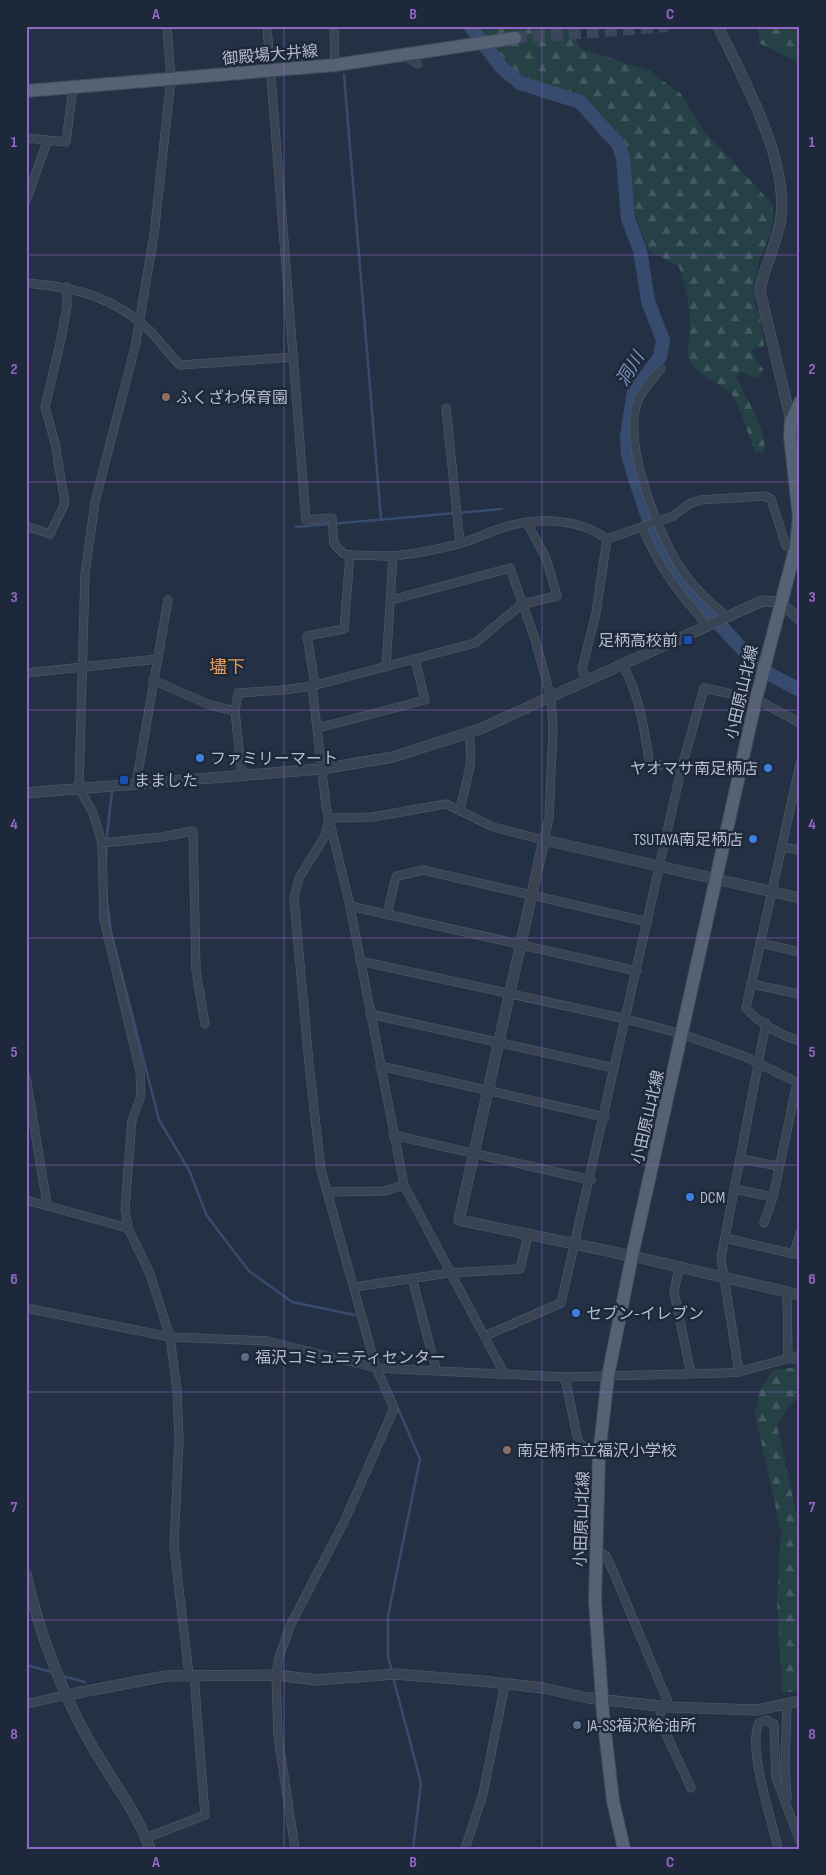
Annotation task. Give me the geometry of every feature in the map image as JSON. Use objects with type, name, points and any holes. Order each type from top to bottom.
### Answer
[{"type":"main road","name":"御殿場大井線","points":[[26,91],[335,65],[515,38]]},
{"type":"main road","name":"小田原山北線","points":[[624,1849],[613,1801],[601,1699],[596,1600],[595,1549],[599,1455],[608,1376],[632,1256],[756,697],[796,546],[799,518],[790,436],[791,421],[800,402]]},
{"type":"street","points":[[146,1838],[205,1815],[191,1675],[174,1546],[179,1438],[178,1390],[170,1338],[150,1274],[128,1228],[125,1209],[132,1120],[141,1096],[140,1071],[104,920],[106,843],[79,788],[85,574],[96,502],[127,383],[140,322],[154,235],[171,79],[167,26]]},
{"type":"street","points":[[267,26],[306,520],[332,518],[334,544],[344,554],[393,556],[460,543],[509,526],[528,523],[573,523],[588,528],[607,539],[673,516],[689,504],[700,500],[719,501],[764,496],[771,499],[786,546],[796,546]]},
{"type":"street","points":[[334,26],[335,65]]},
{"type":"street","points":[[718,26],[762,123],[780,179],[782,196],[779,234],[766,268],[760,291],[791,421]]},
{"type":"street","points":[[403,54],[418,64]]},
{"type":"street","points":[[26,138],[47,142],[66,142],[73,88]]},
{"type":"street","points":[[26,201],[47,142]]},
{"type":"street","points":[[26,283],[67,287],[114,305],[140,322],[180,365],[294,357]]},
{"type":"street","points":[[26,526],[50,534],[65,503],[55,443],[45,407],[61,339],[67,306],[67,287]]},
{"type":"street","points":[[661,369],[642,392],[637,402],[634,440],[640,470],[658,522],[685,575],[701,595],[727,617]]},
{"type":"street","points":[[446,408],[460,543]]},
{"type":"street","points":[[242,776],[235,711],[238,693],[314,685],[476,643],[522,604],[557,596],[546,558],[528,523]]},
{"type":"street","points":[[643,527],[662,570],[708,626]]},
{"type":"street","points":[[586,681],[582,669],[596,612],[607,539]]},
{"type":"street","points":[[350,554],[344,629],[307,636],[314,685],[321,769],[329,818],[350,906],[404,1185],[449,1273],[505,1375]]},
{"type":"street","points":[[386,667],[393,556]]},
{"type":"street","points":[[391,600],[510,568],[535,639],[551,698],[553,728],[549,809],[544,840],[533,895],[508,992],[459,1220],[632,1256],[800,1295]]},
{"type":"street","points":[[136,784],[168,600]]},
{"type":"street","points":[[26,793],[321,769],[393,757],[468,733],[551,698],[762,601],[780,602],[800,620]]},
{"type":"street","points":[[26,673],[81,669],[149,658],[158,659]]},
{"type":"street","points":[[318,728],[425,700],[415,659]]},
{"type":"street","points":[[623,665],[636,689],[649,759],[652,763],[681,770]]},
{"type":"street","points":[[153,680],[210,705],[235,711]]},
{"type":"street","points":[[485,1336],[562,1303],[591,1180],[614,1068],[681,770],[704,688],[756,697],[800,723]]},
{"type":"street","points":[[460,811],[472,762],[473,750],[468,733]]},
{"type":"street","points":[[800,764],[746,1008],[751,1014],[791,1038],[800,1040]]},
{"type":"street","points":[[329,818],[372,817],[446,804],[493,828],[800,898]]},
{"type":"street","points":[[295,1849],[278,1736],[276,1676],[283,1641],[344,1522],[393,1411],[393,1406],[376,1368],[328,1192],[317,1143],[294,898],[299,878],[325,836],[329,818]]},
{"type":"street","points":[[106,843],[162,837],[193,830],[196,971],[205,1024]]},
{"type":"street","points":[[782,846],[800,850]]},
{"type":"street","points":[[388,915],[397,876],[424,870],[648,922]]},
{"type":"street","points":[[350,906],[637,971]]},
{"type":"street","points":[[760,943],[800,952]]},
{"type":"street","points":[[360,961],[508,992],[682,1034],[746,1057],[798,1084],[773,1197],[764,1223]]},
{"type":"street","points":[[751,984],[800,994]]},
{"type":"street","points":[[370,1014],[499,1041],[614,1068]]},
{"type":"street","points":[[740,1372],[721,1258],[766,1023]]},
{"type":"street","points":[[380,1066],[605,1117]]},
{"type":"street","points":[[26,1077],[47,1204]]},
{"type":"street","points":[[393,1135],[475,1152],[591,1180]]},
{"type":"street","points":[[740,1159],[779,1166]]},
{"type":"street","points":[[328,1192],[385,1191],[404,1185]]},
{"type":"street","points":[[734,1190],[773,1197]]},
{"type":"street","points":[[26,1200],[47,1204],[128,1228]]},
{"type":"street","points":[[725,1238],[794,1254],[800,1232]]},
{"type":"street","points":[[354,1287],[449,1273],[520,1269],[528,1235]]},
{"type":"street","points":[[679,1268],[674,1292],[691,1374]]},
{"type":"street","points":[[412,1278],[436,1369]]},
{"type":"street","points":[[787,1292],[788,1358]]},
{"type":"street","points":[[26,1308],[170,1338],[267,1341],[376,1368],[436,1369],[505,1375],[565,1377],[691,1374],[740,1372],[800,1355]]},
{"type":"street","points":[[788,1358],[800,1361]]},
{"type":"street","points":[[565,1377],[578,1441],[589,1452],[599,1455]]},
{"type":"street","points":[[595,1549],[606,1556],[613,1571],[665,1707],[662,1725],[691,1788]]},
{"type":"street","points":[[26,1574],[29,1600],[66,1695],[88,1739],[136,1817],[150,1849]]},
{"type":"street","points":[[26,1704],[120,1683],[191,1675],[276,1676],[317,1680],[391,1674],[456,1678],[665,1707],[756,1710],[800,1701]]},
{"type":"street","points":[[465,1849],[483,1794],[505,1684]]},
{"type":"street","points":[[782,1705],[787,1808]]},
{"type":"street","points":[[778,1849],[759,1771],[756,1730],[759,1723],[766,1720],[774,1724],[776,1778],[800,1841]]},
{"type":"green space","points":[[477,26],[577,26],[576,40],[581,49],[648,70],[681,94],[703,130],[773,205],[773,223],[769,238],[758,263],[754,303],[760,316],[764,346],[751,350],[763,369],[758,379],[741,372],[736,376],[760,426],[764,446],[763,454],[755,452],[741,415],[729,391],[705,377],[690,361],[688,350],[690,315],[682,274],[679,267],[649,250],[635,215],[630,167],[625,148],[618,135],[579,95],[531,82],[508,67]]},
{"type":"green space","points":[[758,26],[800,26],[800,63],[759,43]]},
{"type":"green space","points":[[800,1367],[800,1396],[788,1407],[777,1426],[800,1529],[797,1624],[799,1692],[782,1692],[777,1603],[781,1531],[755,1414],[760,1390],[773,1370]]},
{"type":"waterway","name":"洞川","points":[[470,26],[501,67],[520,83],[580,102],[618,144],[623,158],[628,219],[640,250],[648,301],[663,340],[660,357],[634,392],[627,435],[628,455],[654,536],[681,582],[753,661],[771,675],[800,690]]},
{"type":"waterway","points":[[344,75],[381,519]]},
{"type":"waterway","points":[[296,527],[502,509]]},
{"type":"waterway","points":[[106,863],[112,792]]},
{"type":"waterway","points":[[107,901],[111,932],[159,1120],[189,1170],[207,1216],[249,1271],[292,1302],[355,1315]]},
{"type":"waterway","points":[[382,1372],[420,1459],[388,1616],[388,1656],[392,1672]]},
{"type":"waterway","points":[[26,1665],[52,1672]]},
{"type":"waterway","points":[[62,1676],[85,1682]]},
{"type":"waterway","points":[[393,1677],[421,1783],[413,1849]]},
{"type":"tunnel","points":[[515,38],[668,26]]},
{"type":"place","name":"ふくざわ保育園","points":[[166,397]]},
{"type":"place","name":"足柄高校前","points":[[688,640]]},
{"type":"place","name":"ファミリーマート","points":[[200,758]]},
{"type":"place","name":"ヤオマサ南足柄店","points":[[768,768]]},
{"type":"place","name":"まました","points":[[124,780]]},
{"type":"place","name":"TSUTAYA南足柄店","points":[[753,839]]},
{"type":"place","name":"DCM","points":[[690,1197]]},
{"type":"place","name":"セブン-イレブン","points":[[576,1313]]},
{"type":"place","name":"福沢コミュニティセンター","points":[[245,1357]]},
{"type":"place","name":"南足柄市立福沢小学校","points":[[507,1450]]},
{"type":"place","name":"JA-SS福沢給油所","points":[[577,1725]]},
{"type":"district","name":"壗下","points":[[227,667]]}]
